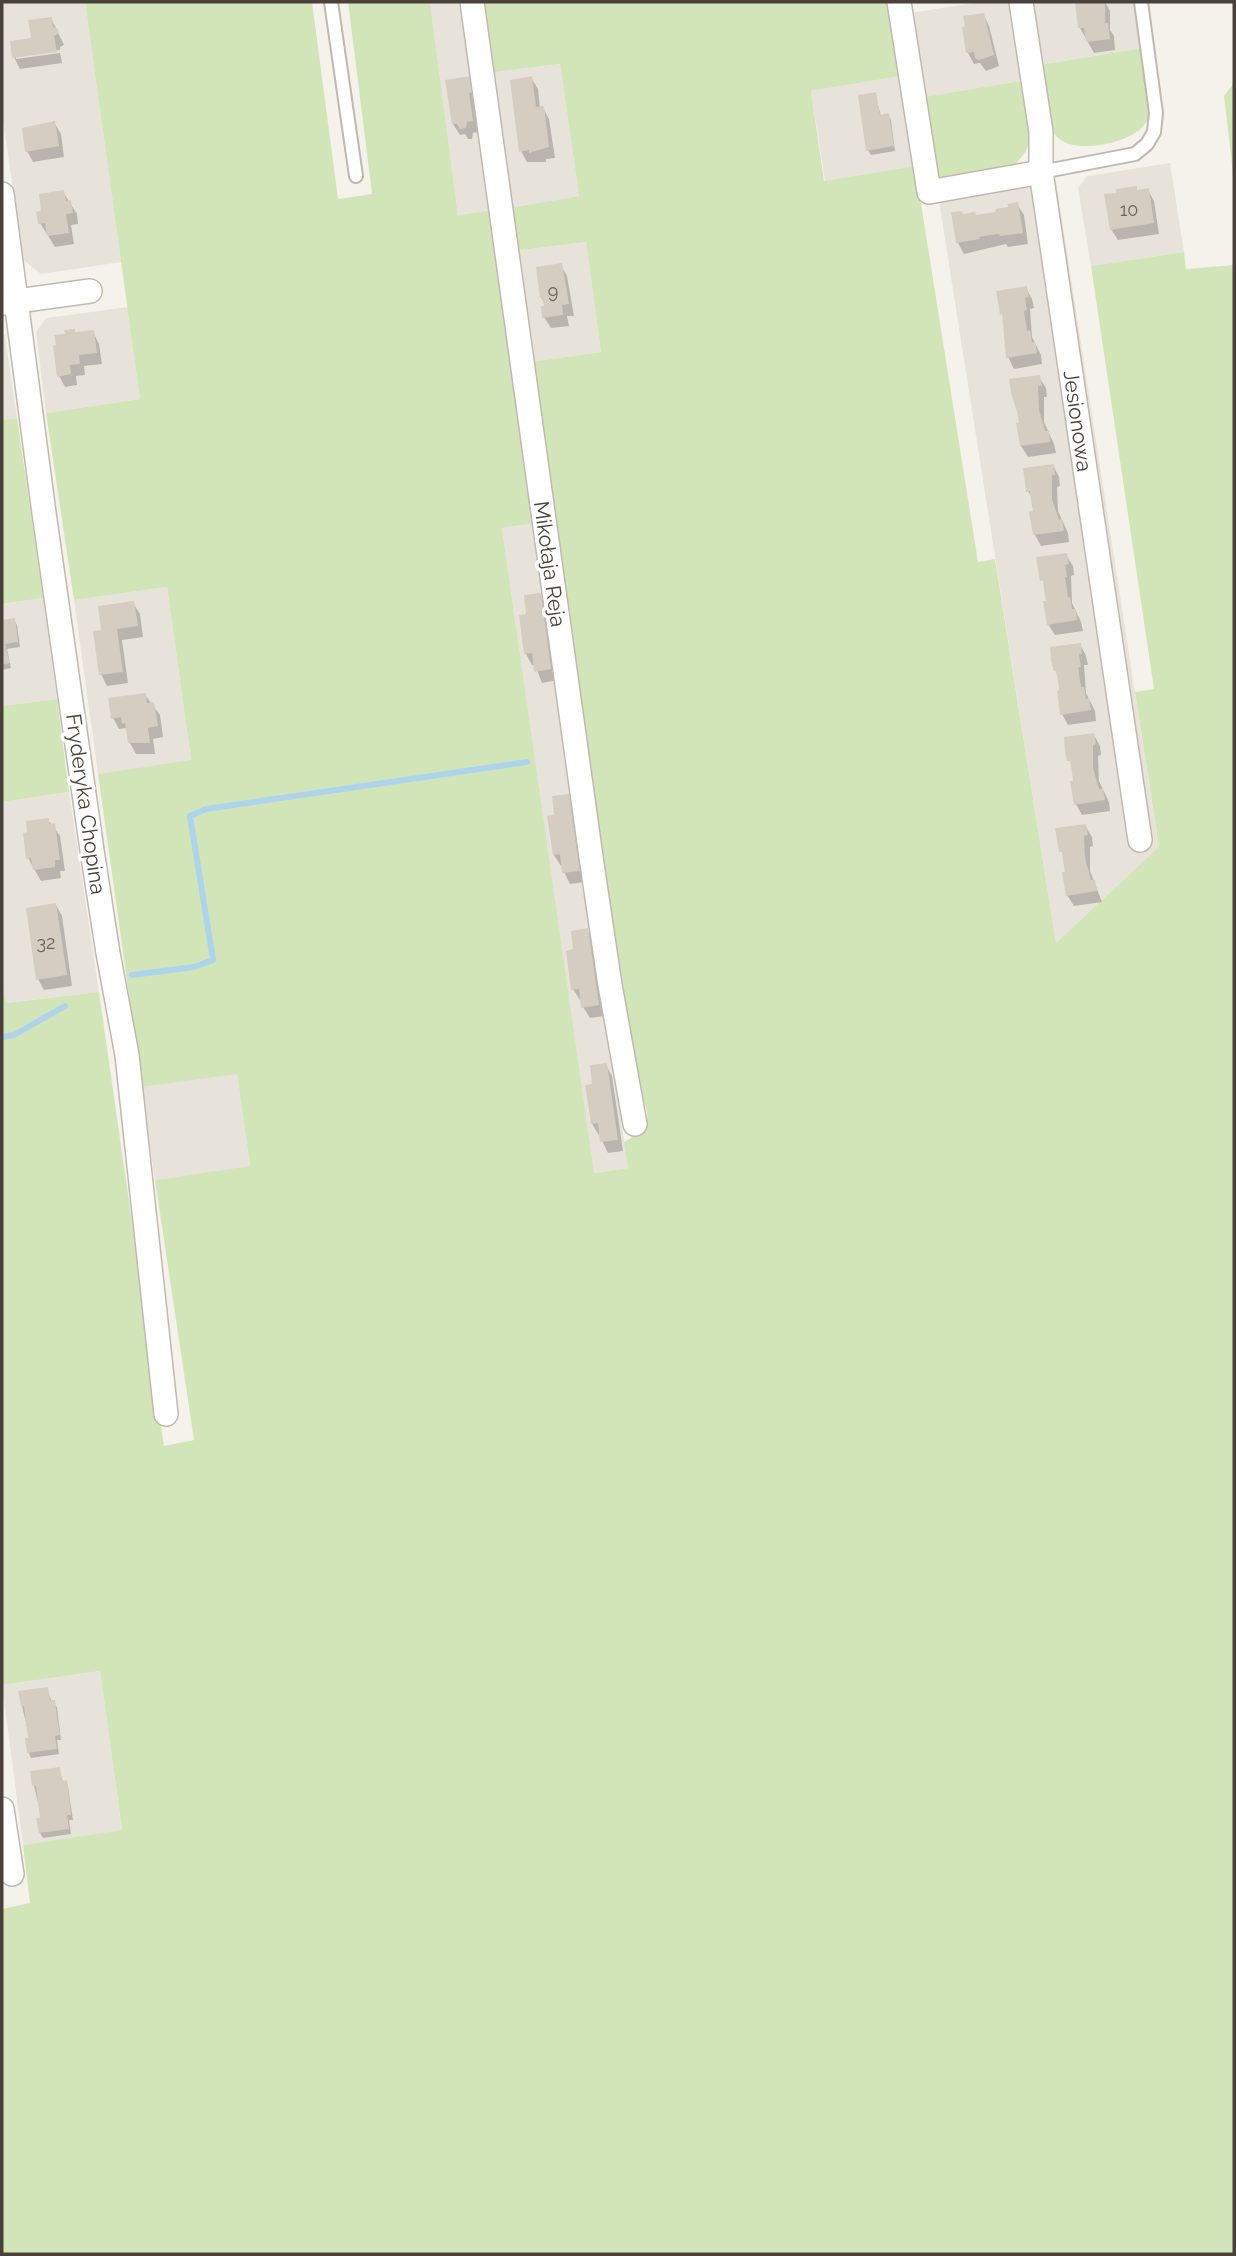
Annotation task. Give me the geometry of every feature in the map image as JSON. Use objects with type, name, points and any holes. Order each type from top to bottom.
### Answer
[{"type":"street","name":"Mikołaja Reja","points":[[472,2],[591,857],[635,1124]]},
{"type":"street","points":[[899,2],[929,191],[1041,172]]},
{"type":"street","name":"Jesionowa","points":[[1021,2],[1041,132],[1041,172],[1140,840]]},
{"type":"street","name":"Fryderyka Chopina","points":[[2,194],[9,302],[44,513],[93,857],[127,1055],[166,1414]]},
{"type":"street","points":[[9,302],[90,291]]},
{"type":"street","points":[[2,1809],[12,1874]]},
{"type":"lane","points":[[331,2],[356,176]]},
{"type":"lane","points":[[1041,172],[1135,154],[1147,144],[1154,132],[1156,113],[1141,2]]},
{"type":"shaded area","points":[[2,2],[85,2],[121,262],[41,274],[23,260],[2,112]]},
{"type":"shaded area","points":[[430,2],[464,2],[493,210],[458,215]]},
{"type":"shaded area","points":[[980,2],[1013,2],[1026,80],[923,97],[910,13]]},
{"type":"shaded area","points":[[1029,2],[1136,2],[1143,48],[1039,65]]},
{"type":"shaded area","points":[[560,64],[579,196],[508,208],[489,73]]},
{"type":"shaded area","points":[[901,76],[915,166],[825,181],[811,91]]},
{"type":"shaded area","points":[[1170,163],[1184,252],[1091,266],[1078,188],[1087,176]]},
{"type":"shaded area","points":[[1056,181],[1159,848],[1056,943],[939,201]]},
{"type":"shaded area","points":[[586,242],[601,352],[530,362],[515,251]]},
{"type":"shaded area","points":[[128,307],[140,399],[46,413],[36,332],[46,318]]},
{"type":"shaded area","points":[[2,333],[5,336],[17,418],[2,420]]},
{"type":"shaded area","points":[[535,523],[628,1168],[593,1173],[502,528]]},
{"type":"shaded area","points":[[167,587],[191,761],[98,774],[74,600]]},
{"type":"shaded area","points":[[43,598],[57,699],[2,706],[2,604]]},
{"type":"shaded area","points":[[69,792],[99,992],[5,1003],[2,982],[2,802]]},
{"type":"shaded area","points":[[237,1073],[250,1167],[155,1180],[142,1087]]},
{"type":"shaded area","points":[[100,1671],[122,1831],[23,1845],[2,1685]]},
{"type":"green space","points":[[85,2],[312,2],[338,199],[372,194],[348,2],[430,2],[458,215],[493,210],[535,523],[502,528],[594,1173],[628,1168],[624,1142],[642,1130],[647,1116],[644,1100],[634,1081],[530,362],[601,352],[586,242],[515,251],[508,208],[579,196],[560,64],[489,73],[479,2],[889,2],[901,76],[811,91],[824,181],[915,166],[978,562],[995,559],[1056,943],[1159,847],[1135,692],[1154,689],[1091,266],[1184,252],[1186,269],[1234,265],[1234,2254],[2,2254],[2,1909],[30,1903],[23,1845],[122,1830],[100,1671],[2,1685],[2,982],[6,1003],[99,992],[164,1446],[194,1440],[155,1180],[250,1166],[237,1074],[142,1087],[98,774],[191,760],[167,587],[74,600],[46,413],[140,399]]},
{"type":"green space","points":[[1143,48],[1149,112],[1143,127],[1121,140],[1091,146],[1077,146],[1057,137],[1045,112],[1039,65]]},
{"type":"green space","points":[[1026,80],[1030,140],[1026,151],[1013,168],[936,181],[923,97]]},
{"type":"green space","points":[[1234,83],[1234,181],[1224,96]]},
{"type":"green space","points":[[17,418],[43,598],[2,604],[2,420]]},
{"type":"green space","points":[[57,699],[69,792],[2,802],[2,706]]},
{"type":"building","points":[[1075,2],[1105,2],[1105,23],[1108,23],[1110,39],[1086,42],[1084,28],[1078,28]]},
{"type":"building","points":[[984,13],[994,55],[979,60],[975,58],[974,52],[966,53],[963,16]]},
{"type":"building","points":[[52,17],[53,27],[58,29],[59,33],[54,36],[57,52],[12,58],[10,41],[31,38],[28,20]]},
{"type":"building","points":[[471,76],[473,92],[469,93],[473,121],[467,122],[466,128],[460,129],[457,124],[452,124],[445,80]]},
{"type":"building","points":[[532,76],[536,107],[544,106],[549,147],[529,153],[529,150],[519,152],[510,80]]},
{"type":"building","points":[[876,92],[880,115],[889,113],[894,146],[866,151],[858,95]]},
{"type":"building","points":[[55,121],[59,146],[25,152],[22,128]]},
{"type":"building","points":[[1137,186],[1137,190],[1149,188],[1154,223],[1110,230],[1104,194]]},
{"type":"building","points":[[64,190],[66,201],[71,200],[73,213],[66,214],[69,233],[47,236],[45,223],[38,224],[36,212],[41,211],[39,194]]},
{"type":"building","points":[[1018,202],[1023,233],[990,235],[956,243],[951,212],[975,212],[976,215],[996,212],[995,209]]},
{"type":"building","points":[[562,263],[569,304],[562,305],[563,315],[542,318],[541,306],[544,306],[542,297],[540,298],[536,267]]},
{"type":"building","points":[[1027,286],[1029,297],[1025,298],[1027,310],[1024,311],[1027,331],[1030,330],[1037,353],[1006,358],[1002,314],[1000,315],[996,291]]},
{"type":"building","points":[[75,329],[75,332],[94,330],[97,353],[79,355],[80,364],[70,365],[71,374],[57,377],[54,335]]},
{"type":"building","points":[[1040,375],[1042,386],[1038,386],[1039,410],[1045,431],[1049,431],[1050,442],[1020,446],[1016,423],[1019,422],[1009,379]]},
{"type":"building","points":[[1054,464],[1052,499],[1059,520],[1062,519],[1064,531],[1033,535],[1029,512],[1033,511],[1030,491],[1026,492],[1023,468]]},
{"type":"building","points":[[1067,553],[1069,564],[1065,565],[1065,577],[1068,597],[1072,609],[1076,609],[1077,620],[1047,625],[1043,581],[1040,581],[1036,557]]},
{"type":"building","points":[[541,593],[551,669],[534,672],[532,653],[524,654],[519,615],[526,614],[524,595]]},
{"type":"building","points":[[134,601],[138,626],[117,629],[123,672],[99,675],[93,631],[101,630],[98,606]]},
{"type":"building","points":[[15,618],[18,642],[5,644],[10,663],[2,665],[2,620]]},
{"type":"building","points":[[1081,643],[1081,667],[1078,667],[1081,687],[1084,687],[1086,699],[1089,698],[1091,710],[1060,715],[1058,681],[1051,661],[1050,647]]},
{"type":"building","points":[[146,693],[147,703],[154,702],[158,726],[148,728],[150,743],[128,743],[125,723],[122,724],[121,717],[111,719],[108,698]]},
{"type":"building","points":[[1094,733],[1096,744],[1093,745],[1093,768],[1105,800],[1074,805],[1070,781],[1073,781],[1072,772],[1070,761],[1067,761],[1064,737]]},
{"type":"building","points":[[569,794],[580,871],[562,873],[560,854],[553,855],[547,816],[554,815],[552,796]]},
{"type":"building","points":[[49,818],[49,824],[55,823],[60,860],[55,860],[55,867],[33,870],[31,858],[26,859],[23,833],[27,832],[26,821]]},
{"type":"building","points":[[1086,824],[1088,835],[1084,836],[1085,858],[1097,891],[1066,896],[1062,852],[1059,852],[1055,828]]},
{"type":"building","points":[[56,903],[67,975],[36,980],[26,908]]},
{"type":"building","points":[[588,928],[599,1005],[581,1008],[579,989],[571,990],[566,951],[573,949],[571,931]]},
{"type":"building","points":[[607,1063],[618,1140],[600,1142],[598,1123],[591,1124],[585,1085],[592,1084],[590,1065]]},
{"type":"building","points":[[48,1687],[50,1700],[55,1700],[60,1735],[55,1736],[57,1749],[27,1753],[24,1706],[21,1706],[18,1691]]},
{"type":"building","points":[[60,1767],[62,1781],[67,1780],[71,1815],[67,1815],[69,1829],[39,1833],[36,1786],[32,1786],[30,1771]]},
{"type":"waterway","points":[[132,975],[194,967],[213,960],[190,816],[206,809],[527,762]]},
{"type":"waterway","points":[[2,1037],[14,1035],[65,1006]]}]
